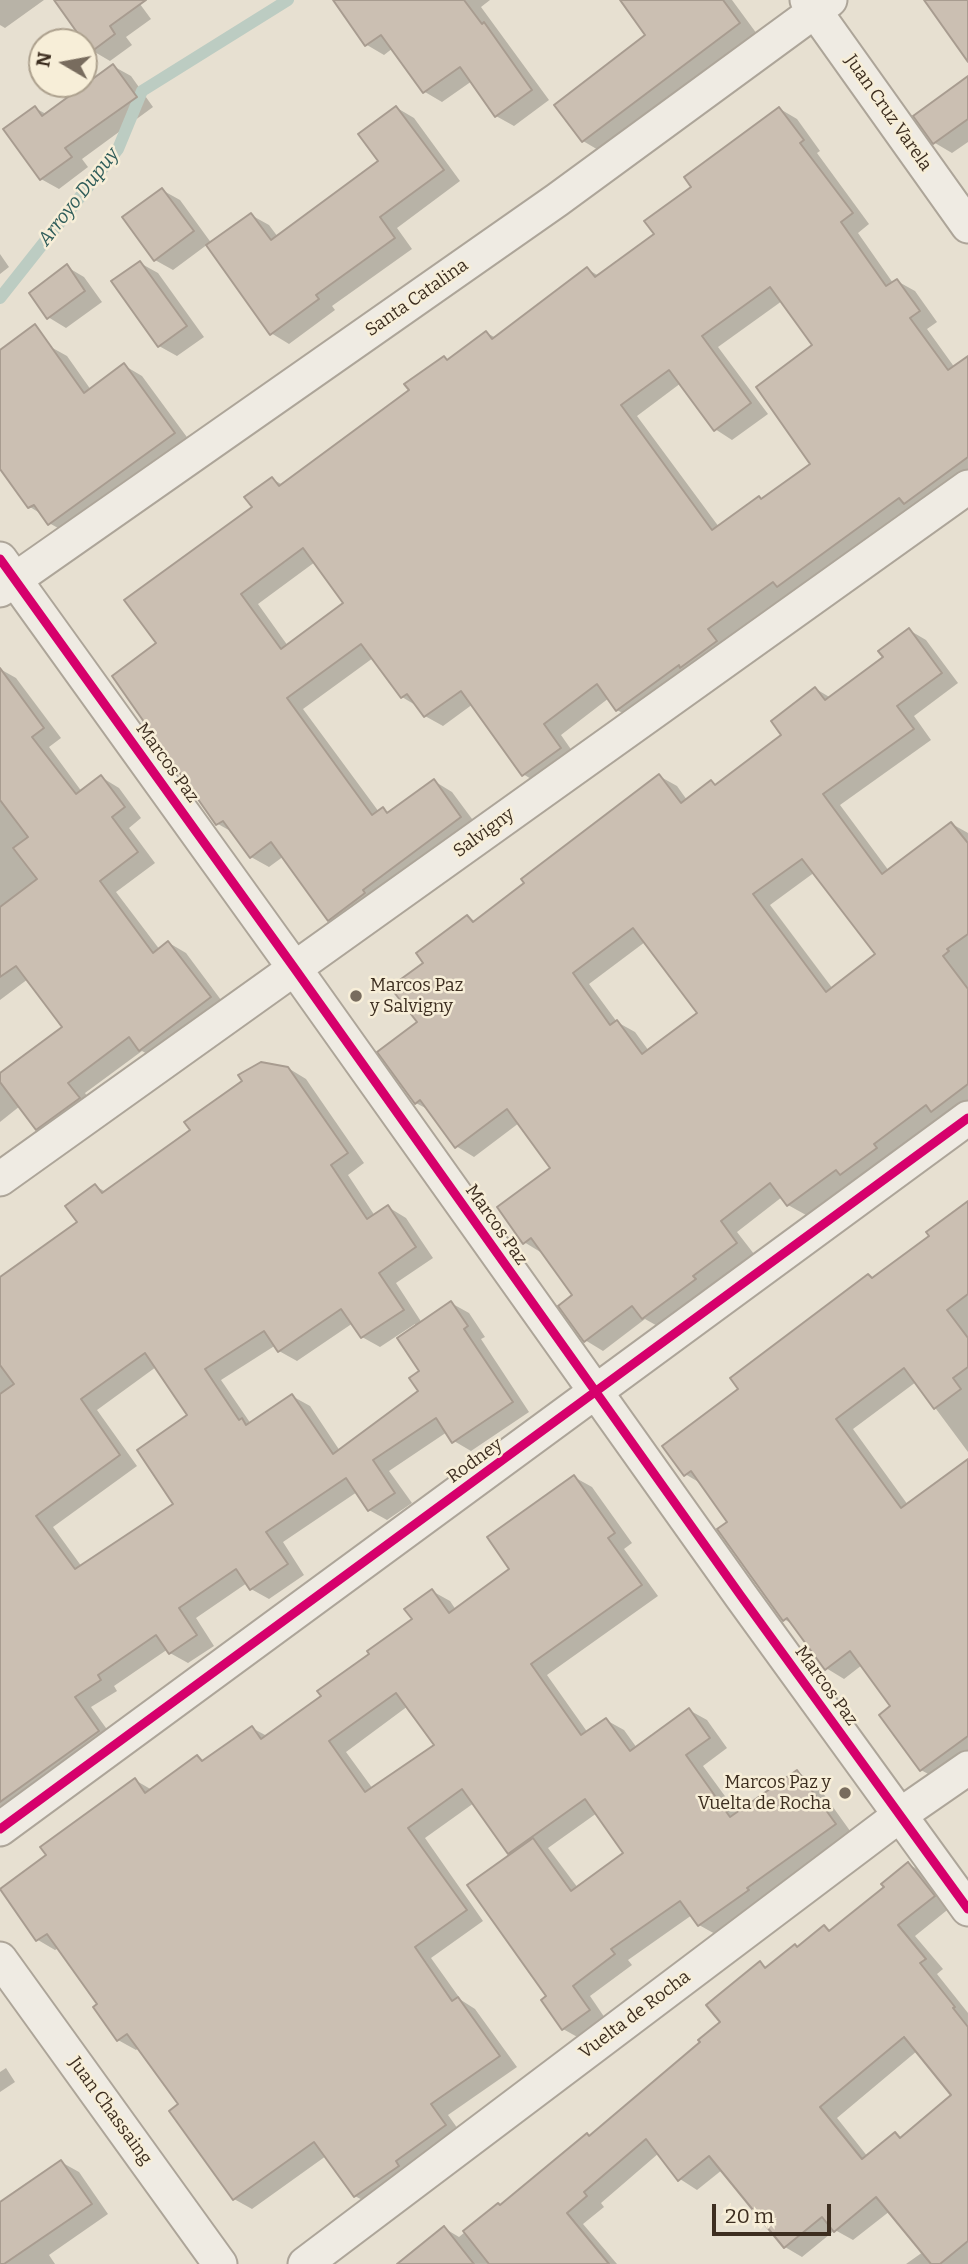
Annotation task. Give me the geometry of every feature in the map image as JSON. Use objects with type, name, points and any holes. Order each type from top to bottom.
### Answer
[{"type":"street","name":"Juan Cruz Varela","points":[[817,4],[968,226]]},
{"type":"street","name":"Santa Catalina","points":[[5,576],[556,200],[817,4]]},
{"type":"street","name":"Salvigny","points":[[0,1179],[968,486]]},
{"type":"street","name":"Marcos Paz","points":[[5,576],[295,969],[595,1393],[968,1909]]},
{"type":"street","name":"Rodney","points":[[0,1829],[968,1118]]},
{"type":"street","name":"Vuelta de Rocha","points":[[305,2264],[900,1815],[968,1768]]},
{"type":"street","name":"Juan Chassaing","points":[[0,1959],[220,2264]]},
{"type":"building","points":[[54,0],[146,0],[110,26],[115,34],[98,47],[98,28],[74,28]]},
{"type":"building","points":[[333,0],[464,0],[482,24],[484,22],[532,90],[495,117],[460,67],[423,93],[381,35],[365,46]]},
{"type":"building","points":[[620,0],[723,0],[740,23],[582,142],[554,105],[645,35]]},
{"type":"building","points":[[924,0],[968,0],[968,62]]},
{"type":"building","points":[[113,64],[137,97],[65,148],[72,157],[40,180],[3,129],[35,106],[42,116],[67,98],[98,98],[98,75]]},
{"type":"building","points":[[968,76],[968,119],[933,144],[913,116]]},
{"type":"building","points":[[396,106],[444,170],[380,217],[395,238],[316,295],[319,299],[270,335],[206,245],[251,213],[271,240],[378,161],[358,134]]},
{"type":"building","points":[[779,107],[804,140],[800,143],[853,213],[841,222],[886,286],[897,279],[920,311],[910,318],[948,370],[968,356],[968,457],[904,504],[899,498],[777,587],[773,582],[708,629],[717,641],[616,711],[597,684],[544,724],[561,748],[522,776],[461,691],[424,717],[407,694],[401,698],[361,644],[287,698],[372,815],[383,807],[387,813],[434,779],[461,817],[363,890],[365,893],[328,921],[271,842],[250,858],[223,821],[216,825],[112,676],[156,643],[124,600],[252,507],[244,497],[272,477],[279,486],[409,390],[404,384],[444,356],[447,360],[486,331],[492,339],[587,267],[595,277],[654,234],[644,221],[691,187],[684,177]],"holes":[[[770,287],[812,345],[756,387],[810,464],[712,530],[621,405],[669,370],[714,431],[751,403],[702,336]],[[303,548],[343,603],[281,649],[241,594]]]},
{"type":"building","points":[[162,188],[194,231],[154,261],[122,217]]},
{"type":"building","points":[[140,261],[187,326],[158,347],[111,281]]},
{"type":"building","points":[[67,264],[85,291],[47,319],[29,293]]},
{"type":"building","points":[[35,324],[84,393],[124,363],[175,433],[48,525],[34,505],[28,508],[0,469],[0,350]]},
{"type":"building","points":[[909,628],[942,673],[897,706],[914,729],[823,794],[882,874],[951,822],[968,843],[968,934],[947,949],[949,951],[943,956],[968,989],[968,1084],[931,1112],[926,1105],[874,1144],[877,1148],[840,1175],[836,1170],[787,1206],[770,1183],[721,1221],[737,1243],[693,1276],[696,1279],[642,1319],[632,1306],[584,1342],[558,1306],[572,1295],[531,1238],[523,1244],[497,1207],[550,1168],[507,1109],[455,1148],[420,1100],[415,1104],[377,1052],[417,1022],[390,987],[423,963],[416,953],[467,915],[473,922],[524,883],[521,879],[659,774],[681,803],[711,780],[715,785],[781,735],[771,721],[815,687],[825,700],[883,657],[878,651]],"holes":[[[802,859],[875,954],[826,992],[753,894]],[[633,928],[697,1013],[642,1054],[617,1020],[610,1025],[573,973]]]},
{"type":"building","points":[[0,668],[44,728],[32,737],[76,794],[101,775],[125,807],[112,817],[138,852],[100,881],[153,953],[168,941],[211,997],[139,1051],[129,1037],[68,1083],[80,1098],[36,1130],[0,1082],[0,1073],[62,1027],[16,966],[0,977],[0,907],[37,879],[13,848],[28,837],[0,800]]},
{"type":"building","points":[[261,1062],[288,1067],[348,1153],[331,1165],[367,1219],[388,1205],[416,1247],[379,1273],[404,1310],[361,1338],[341,1309],[278,1352],[264,1331],[205,1369],[239,1420],[242,1418],[246,1425],[292,1394],[333,1454],[418,1391],[409,1378],[419,1371],[397,1338],[451,1301],[468,1326],[464,1329],[513,1402],[452,1443],[436,1418],[373,1460],[395,1493],[368,1511],[346,1478],[266,1532],[288,1564],[250,1590],[236,1569],[179,1608],[197,1635],[169,1654],[156,1635],[98,1675],[101,1680],[75,1697],[99,1731],[0,1802],[0,1394],[14,1384],[0,1365],[0,1277],[77,1222],[65,1206],[95,1184],[102,1193],[190,1130],[184,1122],[242,1081],[238,1075]],"holes":[[[145,1353],[187,1415],[137,1450],[173,1504],[75,1569],[36,1516],[120,1455],[81,1399]]]},
{"type":"building","points":[[968,1201],[968,1294],[947,1310],[968,1338],[968,1367],[953,1378],[961,1389],[934,1409],[904,1368],[836,1419],[901,1508],[968,1459],[968,1736],[920,1771],[879,1715],[890,1706],[850,1651],[825,1670],[787,1618],[783,1621],[717,1529],[727,1522],[691,1471],[684,1476],[662,1446],[738,1389],[730,1378],[868,1274],[872,1278],[929,1236],[926,1232]]},
{"type":"building","points":[[574,1475],[615,1533],[608,1538],[642,1585],[531,1664],[581,1735],[606,1718],[630,1751],[689,1708],[710,1738],[686,1755],[730,1817],[797,1770],[836,1824],[698,1926],[680,1901],[611,1949],[615,1954],[573,1986],[590,2010],[562,2030],[541,2000],[546,1996],[467,1885],[533,1838],[571,1891],[623,1853],[585,1799],[508,1854],[462,1789],[408,1828],[467,1910],[415,1947],[452,2001],[458,1997],[500,2056],[431,2104],[446,2125],[396,2161],[399,2166],[354,2197],[314,2142],[233,2200],[169,2111],[178,2104],[127,2034],[117,2041],[93,2007],[97,2004],[47,1934],[36,1941],[0,1889],[46,1855],[40,1847],[135,1778],[145,1793],[197,1755],[202,1761],[252,1726],[261,1739],[321,1696],[317,1691],[412,1619],[404,1609],[432,1589],[449,1613],[509,1569],[487,1537]],"holes":[[[396,1693],[434,1745],[365,1792],[329,1741]]]},
{"type":"building","points":[[908,1862],[935,1896],[898,1925],[926,1959],[920,1963],[968,2027],[968,2241],[940,2264],[931,2264],[876,2197],[834,2232],[822,2217],[784,2248],[709,2156],[678,2181],[646,2139],[584,2192],[587,2196],[567,2213],[609,2264],[489,2264],[463,2231],[498,2203],[500,2205],[587,2133],[589,2136],[700,2042],[698,2040],[720,2022],[706,2005],[760,1961],[765,1968],[824,1925],[829,1931],[884,1887],[881,1884]],"holes":[[[904,2037],[951,2095],[900,2138],[895,2132],[862,2159],[820,2107]]]},
{"type":"building","points":[[61,2160],[92,2204],[4,2264],[0,2264],[0,2202]]},
{"type":"building","points":[[444,2226],[474,2264],[397,2264]]},
{"type":"waterway","name":"Arroyo Dupuy","points":[[0,298],[118,149],[142,91],[288,0]]},
{"type":"cycle path","points":[[0,559],[968,1909]]},
{"type":"cycle path","points":[[0,1829],[968,1118]]},
{"type":"place","name":"Marcos Paz y Salvigny","points":[[356,996]]},
{"type":"place","name":"Marcos Paz y Vuelta de Rocha","points":[[845,1793]]}]
